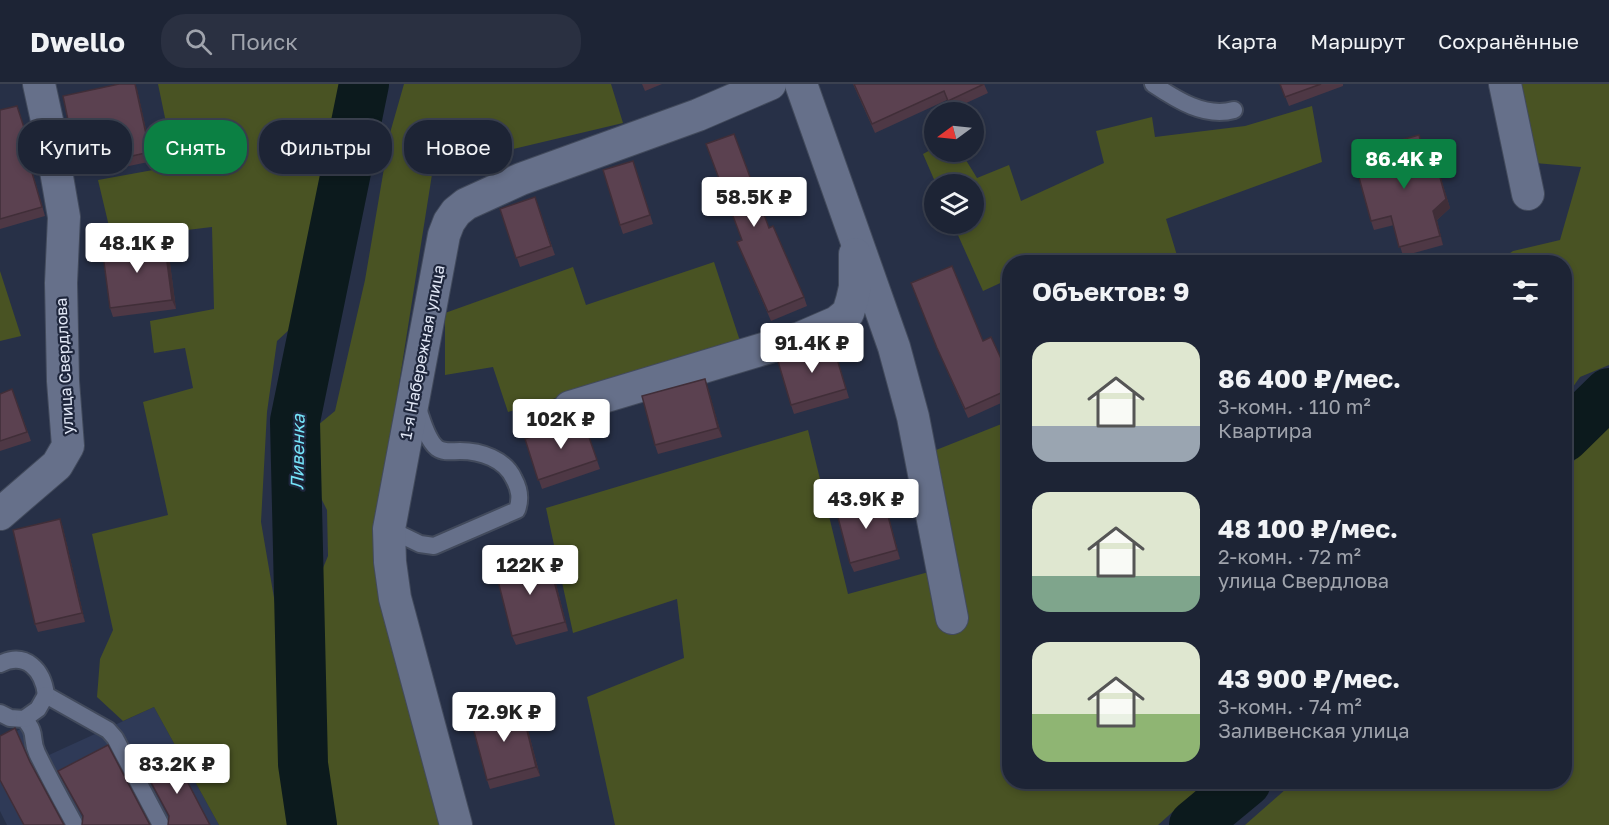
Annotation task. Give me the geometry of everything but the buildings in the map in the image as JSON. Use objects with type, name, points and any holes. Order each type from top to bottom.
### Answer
[{"type":"street","name":"улица Свердлова","points":[[0,514],[57,465],[68,446],[63,381],[61,283],[64,217],[39,84]]},
{"type":"street","name":"1-я Набережная улица","points":[[456,825],[395,598],[390,562],[389,529],[444,235],[449,222],[466,204],[522,179],[698,115],[770,84]]},
{"type":"street","points":[[801,84],[894,347],[913,417],[952,618]]},
{"type":"street","points":[[1505,84],[1528,194]]},
{"type":"street","points":[[570,407],[800,338],[837,322],[848,313],[855,287],[854,232]]},
{"type":"lane","points":[[1153,84],[1183,102],[1202,110],[1222,113],[1234,110]]},
{"type":"lane","points":[[389,529],[420,544],[434,546],[517,510],[520,501],[516,481],[510,470],[493,457],[480,453],[443,451],[437,447],[431,440],[414,397]]},
{"type":"lane","points":[[0,664],[13,660],[30,664],[41,675],[45,695],[38,710],[24,719],[10,718],[0,712]]},
{"type":"lane","points":[[45,695],[108,730],[115,738],[161,825]]},
{"type":"lane","points":[[24,719],[34,733],[36,750],[75,825]]},
{"type":"shaded area","points":[[154,707],[219,825],[7,825],[0,811],[0,741],[32,722],[49,755]]},
{"type":"green space","points":[[158,84],[354,84],[346,120],[259,120],[259,174],[335,174],[304,316],[277,341],[267,412],[261,522],[279,627],[290,802],[295,825],[219,825],[154,707],[123,721],[97,697],[100,659],[113,630],[92,534],[168,515],[143,402],[193,388],[185,348],[154,353],[150,321],[214,309],[212,227],[112,239],[98,180],[144,172],[144,174],[247,174],[247,120],[165,120]]},
{"type":"green space","points":[[404,84],[611,84],[623,123],[512,149],[512,120],[404,120],[404,174],[432,174],[387,460],[389,529],[456,825],[330,825],[333,799],[326,775],[310,599],[328,556],[327,510],[311,478],[306,459],[312,430],[335,411],[365,280],[383,174],[392,174],[392,126]]},
{"type":"green space","points":[[1520,84],[1609,84],[1609,365],[1580,377],[1572,388],[1572,255],[1507,255],[1513,251],[1560,240],[1581,167],[1535,163]]},
{"type":"green space","points":[[1312,106],[1322,162],[1166,219],[1177,255],[1002,255],[1002,282],[983,291],[957,234],[984,234],[984,175],[1009,165],[1021,201],[1104,163],[1096,131],[1152,117],[1155,137],[1245,126]]},
{"type":"green space","points":[[926,162],[967,162],[975,174],[932,174]]},
{"type":"green space","points":[[714,262],[741,344],[508,412],[493,367],[445,375],[445,313],[573,267],[586,305]]},
{"type":"green space","points":[[0,271],[21,336],[0,341]]},
{"type":"green space","points":[[1002,424],[1002,789],[1198,789],[1158,825],[615,825],[587,697],[684,658],[677,599],[573,633],[546,508],[808,430],[848,594],[958,562],[931,452]]},
{"type":"green space","points":[[1609,425],[1609,825],[1245,825],[1286,789],[1572,789],[1572,463]]},
{"type":"waterway","name":"Ливенка","points":[[312,825],[303,764],[295,421],[364,84]]},
{"type":"waterway","name":"Ливенка","points":[[1572,429],[1609,393]]},
{"type":"waterway","name":"Ливенка","points":[[1194,825],[1238,789]]}]
